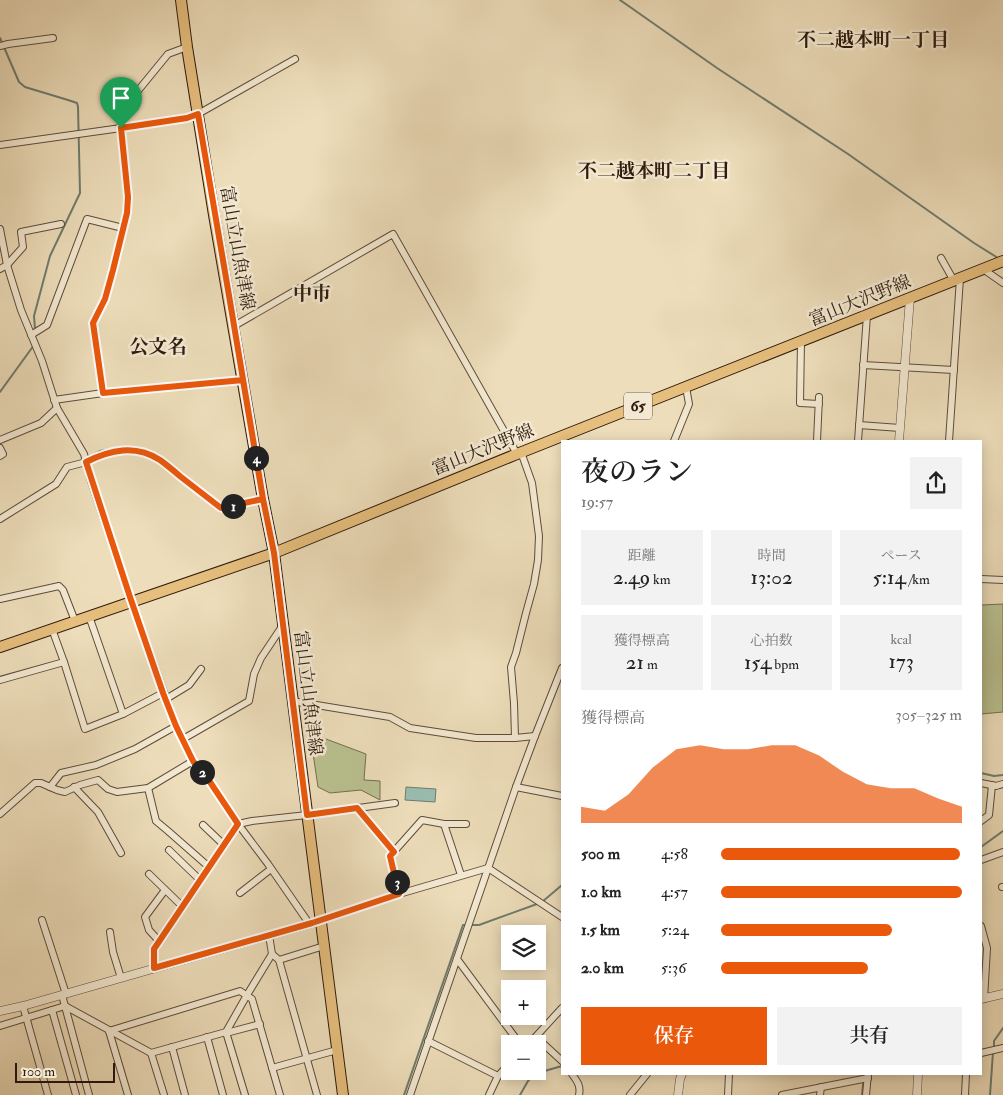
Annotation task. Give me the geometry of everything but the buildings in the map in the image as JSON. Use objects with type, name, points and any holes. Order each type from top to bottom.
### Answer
[{"type":"main road","name":"富山立山魚津線","points":[[181,0],[214,215],[274,553],[343,1095]]},
{"type":"main road","name":"富山大沢野線","points":[[0,647],[274,553],[519,453],[1003,261]]},
{"type":"street","points":[[0,46],[53,38]]},
{"type":"street","points":[[103,393],[93,323],[105,299],[127,213],[128,197],[121,128],[123,109],[168,54],[187,47]]},
{"type":"street","points":[[0,144],[187,118],[198,114],[295,59]]},
{"type":"street","points":[[31,335],[47,325],[87,219],[123,228]]},
{"type":"street","points":[[0,268],[7,265],[23,247],[21,232],[61,224]]},
{"type":"street","points":[[0,229],[7,265],[21,310],[42,361],[57,408],[84,454],[132,602],[176,726],[193,761],[210,782],[308,924]]},
{"type":"street","points":[[234,326],[392,234],[519,453],[532,483],[539,536],[538,560],[534,584],[511,667],[515,738]]},
{"type":"street","points":[[941,258],[957,280],[949,440]]},
{"type":"street","points":[[983,269],[1003,284]]},
{"type":"street","points":[[900,440],[910,298]]},
{"type":"street","points":[[858,440],[867,315]]},
{"type":"street","points":[[801,341],[800,403],[819,404]]},
{"type":"street","points":[[863,365],[954,370]]},
{"type":"street","points":[[54,400],[103,393],[243,380]]},
{"type":"street","points":[[674,440],[689,404],[686,387]]},
{"type":"street","points":[[817,440],[819,396]]},
{"type":"street","points":[[0,440],[42,422],[57,408]]},
{"type":"street","points":[[859,425],[900,428]]},
{"type":"street","points":[[0,448],[3,454],[0,456]]},
{"type":"street","points":[[0,519],[56,484],[67,467],[118,450],[134,450],[146,453],[160,460],[221,508],[263,499]]},
{"type":"street","points":[[982,579],[1003,580]]},
{"type":"street","points":[[0,599],[59,586],[63,590],[74,622]]},
{"type":"street","points":[[89,616],[123,714]]},
{"type":"street","points":[[183,739],[249,701],[254,674],[261,658],[283,625]]},
{"type":"street","points":[[52,629],[85,729],[190,685],[201,669]]},
{"type":"street","points":[[0,680],[64,662]]},
{"type":"street","points":[[410,1095],[516,787],[561,671]]},
{"type":"street","points":[[292,700],[390,717],[410,728],[476,738],[535,736]]},
{"type":"street","points":[[50,787],[61,773],[96,765],[135,749],[176,726]]},
{"type":"street","points":[[0,814],[35,783],[41,783],[65,792],[80,784],[98,780],[108,790],[117,792],[148,788],[193,761]]},
{"type":"street","points":[[982,783],[1003,784]]},
{"type":"street","points":[[982,820],[989,815],[992,785]]},
{"type":"street","points":[[74,787],[98,812],[121,854]]},
{"type":"street","points":[[516,787],[561,796]]},
{"type":"street","points":[[148,788],[156,821],[208,867]]},
{"type":"street","points":[[154,968],[154,949],[159,940],[238,824],[396,803]]},
{"type":"street","points":[[357,808],[394,852]]},
{"type":"street","points":[[399,894],[390,856],[422,820],[444,824],[466,824]]},
{"type":"street","points":[[444,824],[461,875]]},
{"type":"street","points":[[202,825],[224,845]]},
{"type":"street","points":[[169,850],[200,880]]},
{"type":"street","points":[[982,860],[1003,852]]},
{"type":"street","points":[[0,1011],[320,921],[399,894],[488,868],[561,916]]},
{"type":"street","points":[[240,892],[271,869]]},
{"type":"street","points":[[149,874],[182,906]]},
{"type":"street","points":[[159,940],[149,930],[145,917],[165,890]]},
{"type":"street","points":[[42,920],[64,994],[65,1006],[89,1095]]},
{"type":"street","points":[[982,930],[987,948],[983,999],[1003,994]]},
{"type":"street","points":[[110,932],[113,952],[121,978]]},
{"type":"street","points":[[245,1095],[226,1032],[272,954],[269,935]]},
{"type":"street","points":[[279,960],[324,946]]},
{"type":"street","points":[[272,954],[279,960],[317,1095]]},
{"type":"street","points":[[457,959],[513,1035]]},
{"type":"street","points":[[109,1031],[240,991],[252,999],[280,1095]]},
{"type":"street","points":[[23,1006],[48,1095]]},
{"type":"street","points":[[0,1026],[65,1006],[151,1053],[260,1024]]},
{"type":"street","points":[[538,1035],[561,1009]]},
{"type":"street","points":[[52,1010],[76,1095]]},
{"type":"street","points":[[109,1031],[128,1095]]},
{"type":"street","points":[[207,1037],[223,1095]]},
{"type":"street","points":[[428,1041],[498,1076]]},
{"type":"street","points":[[546,1046],[561,1060]]},
{"type":"street","points":[[172,1047],[186,1095]]},
{"type":"street","points":[[982,1053],[1000,1048]]},
{"type":"street","points":[[272,1068],[337,1050]]},
{"type":"street","points":[[151,1053],[164,1095]]},
{"type":"street","points":[[488,1095],[501,1073]]},
{"type":"street","points":[[573,1075],[579,1083],[579,1095]]},
{"type":"street","points":[[630,1095],[646,1075]]},
{"type":"street","points":[[678,1095],[682,1075]]},
{"type":"street","points":[[728,1095],[729,1075]]},
{"type":"street","points":[[917,1095],[918,1075]]},
{"type":"street","points":[[965,1095],[966,1075]]},
{"type":"street","points":[[782,1095],[868,1076],[866,1095]]},
{"type":"street","points":[[820,1095],[821,1087]]},
{"type":"green space","points":[[1003,604],[1003,712],[982,714],[982,605]]},
{"type":"green space","points":[[310,733],[366,754],[364,780],[380,781],[380,800],[361,790],[330,793],[318,787]]},
{"type":"shaded area","points":[[406,787],[436,789],[435,802],[405,800]]},
{"type":"waterway","points":[[620,0],[998,258]]},
{"type":"waterway","points":[[0,38],[19,82],[25,87],[77,103],[78,107],[80,193],[50,256],[34,316],[35,329]]},
{"type":"waterway","points":[[0,392],[34,345]]},
{"type":"waterway","points":[[982,773],[994,776],[1003,775]]},
{"type":"waterway","points":[[982,846],[1003,831]]},
{"type":"waterway","points":[[542,902],[561,886]]},
{"type":"waterway","points":[[471,925],[479,925],[537,904]]},
{"type":"waterway","points":[[404,1095],[463,925],[466,925]]},
{"type":"waterway","points":[[994,1047],[994,1041],[1003,1028]]},
{"type":"waterway","points":[[990,1095],[993,1052]]},
{"type":"waterway","points":[[520,1095],[534,1074],[561,1066]]},
{"type":"waterway","points":[[862,1095],[864,1075]]},
{"type":"district","name":"不二越本町一丁目","points":[[873,40]]},
{"type":"district","name":"不二越本町二丁目","points":[[654,171]]},
{"type":"district","name":"中市","points":[[312,294]]},
{"type":"district","name":"公文名","points":[[158,347]]},
{"type":"route","points":[[121,128],[128,197],[127,213],[105,299],[93,323],[103,393],[243,380],[274,553],[307,815],[357,808],[394,852],[390,856],[399,894],[312,923],[154,968],[154,949],[238,824],[210,782],[193,761],[176,726],[130,597],[86,462],[102,454],[118,450],[134,450],[146,453],[160,460],[221,508],[263,499],[243,380],[234,326],[214,215],[198,114],[187,118],[121,128]]}]
